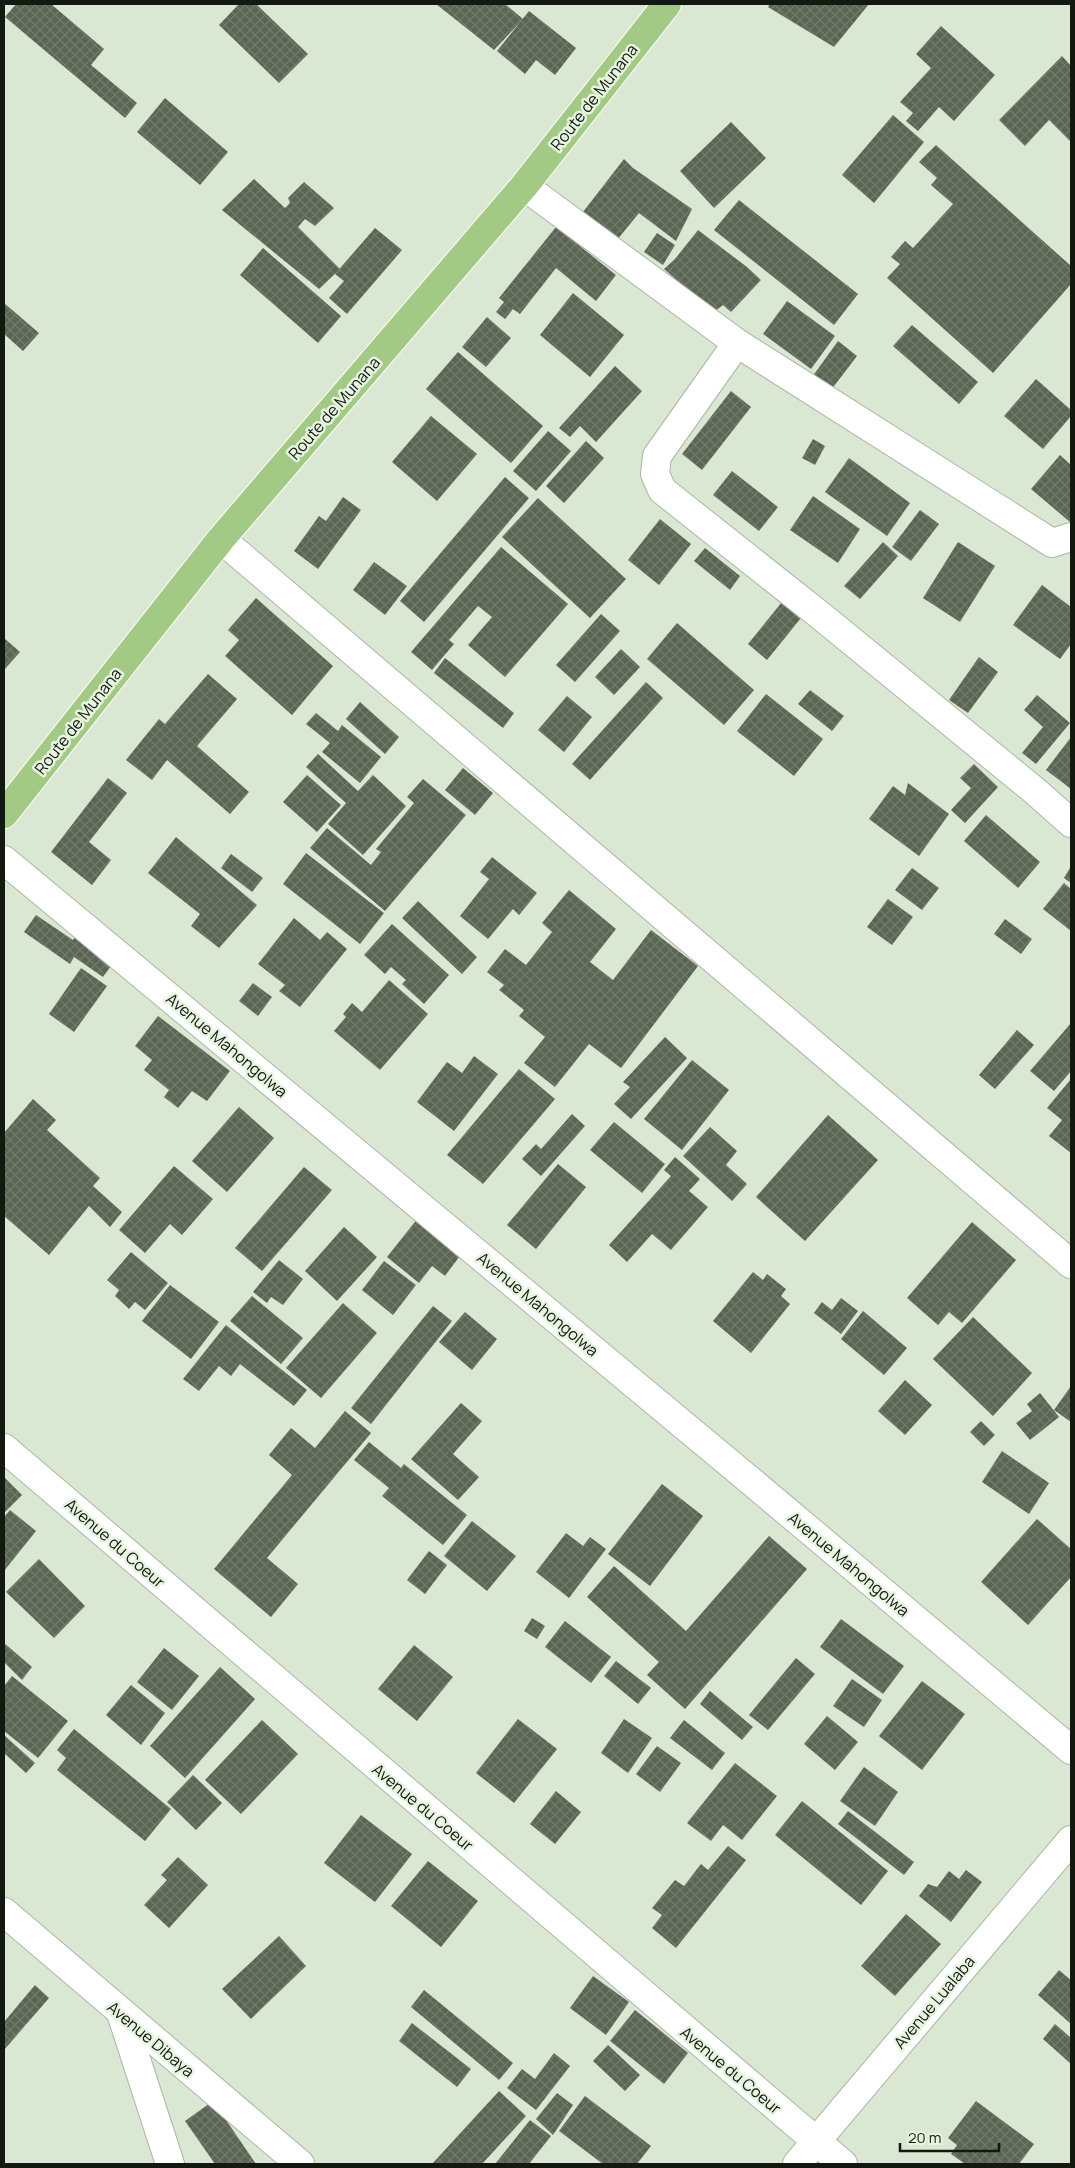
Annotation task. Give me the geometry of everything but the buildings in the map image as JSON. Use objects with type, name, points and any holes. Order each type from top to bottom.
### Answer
[{"type":"main road","name":"Route de Munana","points":[[4,814],[221,539],[524,186],[667,4]]},
{"type":"street","points":[[524,186],[737,344],[1052,543],[1071,537]]},
{"type":"street","points":[[737,344],[657,456],[655,474],[662,490],[829,622],[1035,791],[1071,823]]},
{"type":"street","points":[[221,539],[1071,1264]]},
{"type":"street","name":"Avenue Mahongolwa","points":[[4,860],[739,1471],[1071,1750]]},
{"type":"street","name":"Avenue du Coeur","points":[[4,1448],[843,2164]]},
{"type":"street","name":"Avenue Lualaba","points":[[797,2164],[1071,1840]]},
{"type":"street","name":"Avenue Dibaya","points":[[4,1912],[300,2164]]},
{"type":"street","points":[[121,2013],[170,2164]]}]
